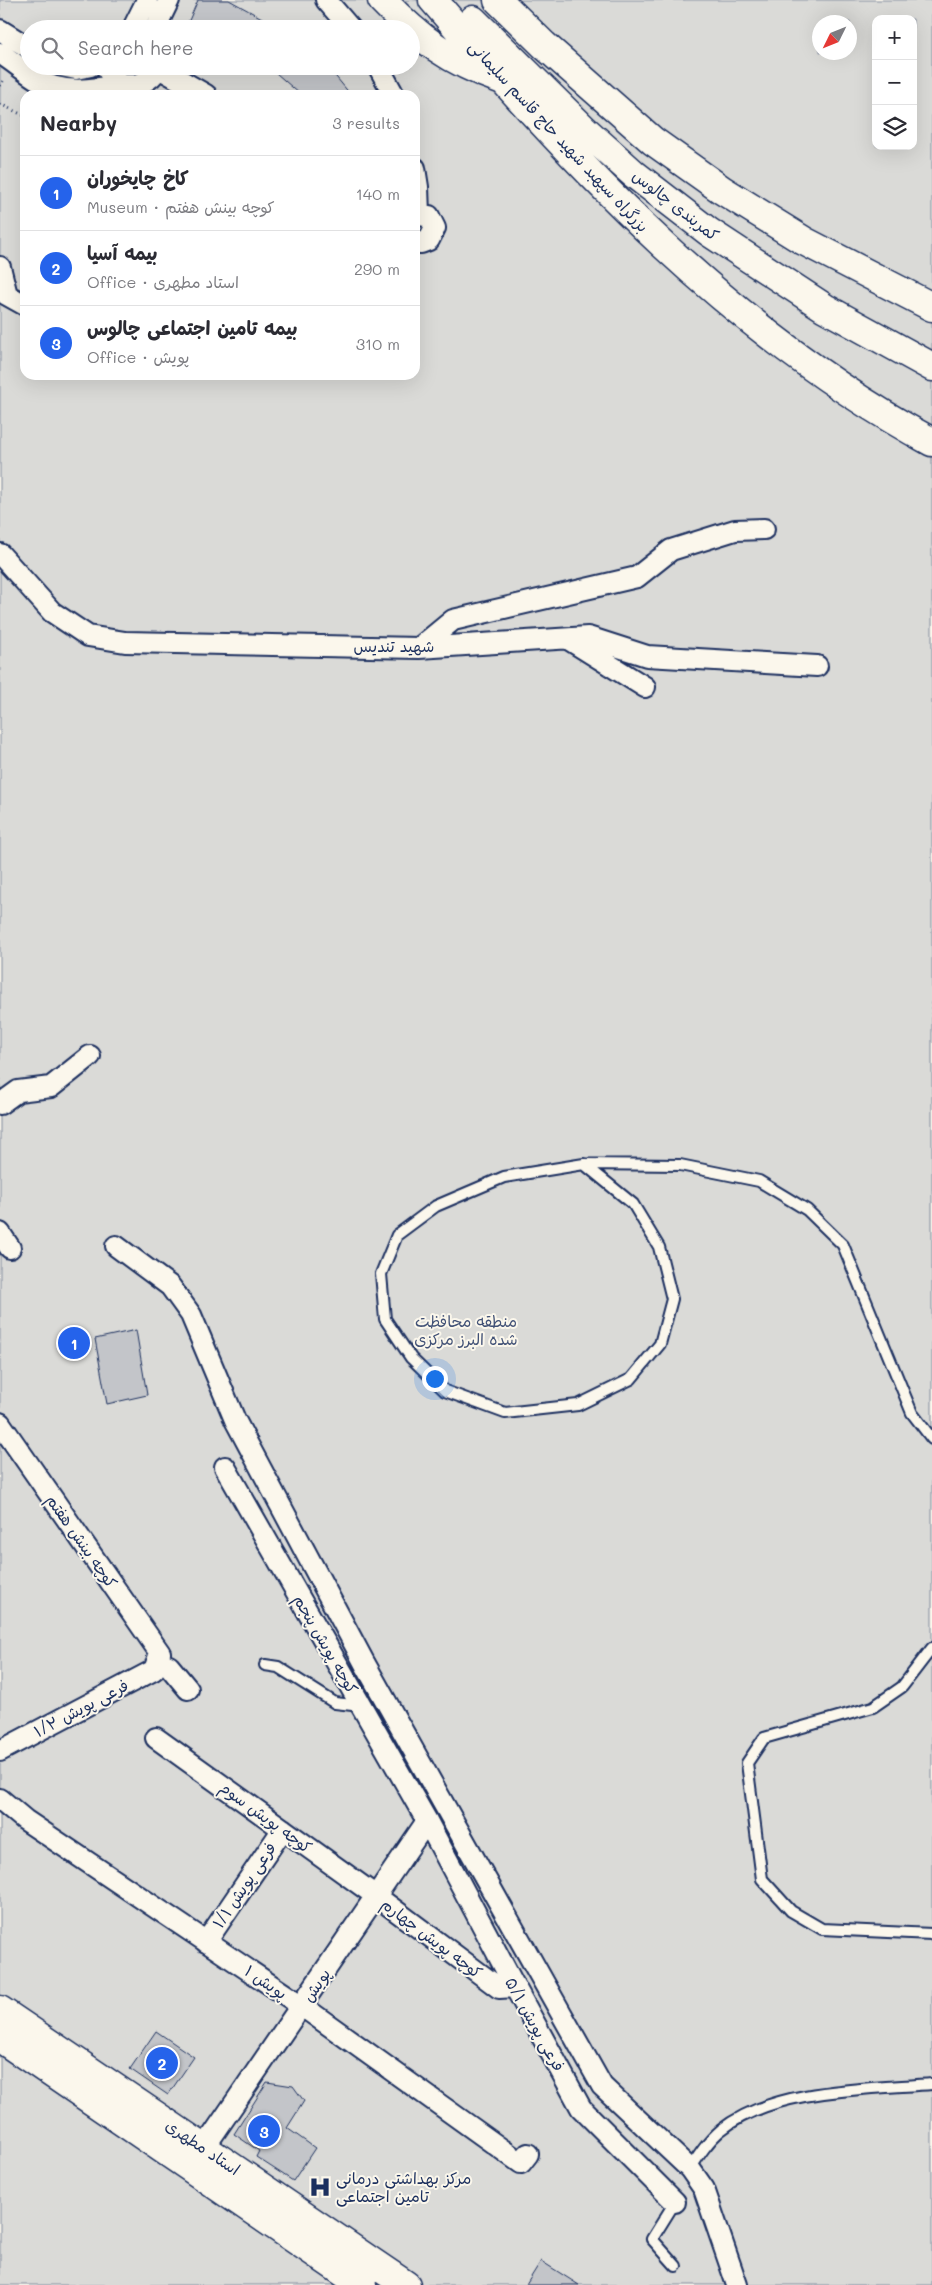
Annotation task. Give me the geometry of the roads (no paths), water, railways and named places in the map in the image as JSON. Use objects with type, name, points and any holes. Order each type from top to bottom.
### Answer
[{"type":"main road","points":[[382,0],[403,20]]},
{"type":"main road","name":"بزرگراه سپهبد شهید حاج قاسم سلیمانی","points":[[433,0],[502,79],[613,197],[655,238],[760,329],[824,377],[892,420],[932,442]]},
{"type":"main road","name":"کمربندی چالوس","points":[[453,0],[547,93],[634,174],[716,237],[825,308],[932,367]]},
{"type":"main road","points":[[498,0],[544,46],[653,141],[714,184],[804,241],[932,307]]},
{"type":"main road","points":[[420,36],[444,54],[471,69],[547,93]]},
{"type":"main road","name":"استاد مطهری","points":[[0,2010],[406,2285]]},
{"type":"main road","name":"استاد مطهری","points":[[0,2038],[362,2285]]},
{"type":"street","points":[[137,20],[147,0]]},
{"type":"street","points":[[159,20],[169,0]]},
{"type":"street","points":[[326,0],[344,20]]},
{"type":"street","points":[[0,30],[20,42]]},
{"type":"street","points":[[0,53],[20,67]]},
{"type":"street","points":[[31,75],[50,85],[82,90],[122,84],[139,85],[155,75]]},
{"type":"street","points":[[112,75],[122,84]]},
{"type":"street","points":[[172,75],[198,90]]},
{"type":"street","points":[[383,75],[391,90]]},
{"type":"street","points":[[420,214],[429,216],[436,228],[433,237],[420,243]]},
{"type":"street","points":[[0,267],[7,295],[20,302]]},
{"type":"street","points":[[419,648],[453,620],[636,577],[670,550],[735,530],[764,530]]},
{"type":"street","name":"شهید تندیس","points":[[0,554],[52,612],[88,636],[125,642],[419,648],[588,637],[647,656],[817,666]]},
{"type":"street","points":[[568,639],[645,687]]},
{"type":"street","points":[[0,1104],[18,1091],[51,1087],[90,1056]]},
{"type":"street","points":[[116,1246],[170,1286],[192,1315],[240,1429],[370,1672],[602,2086],[690,2169],[704,2189],[737,2285]]},
{"type":"street","name":"کوچه بینش هفتم","points":[[0,1423],[160,1653],[157,1661]]},
{"type":"street","name":"کوچه پویش پنجم","points":[[225,1468],[427,1821]]},
{"type":"street","points":[[157,1661],[169,1666],[188,1689]]},
{"type":"street","name":"فرعی پویش ۱/۲","points":[[0,1751],[154,1670],[157,1661]]},
{"type":"street","name":"کوچه پویش سوم","points":[[156,1738],[376,1896]]},
{"type":"street","name":"پویش ۱","points":[[0,1799],[25,1820],[302,2006],[521,2163],[528,2154]]},
{"type":"street","name":"پویش","points":[[204,2148],[427,1821]]},
{"type":"street","name":"فرعی پویش ۵/۱","points":[[427,1821],[514,1987],[581,2108],[675,2202]]},
{"type":"street","name":"فرعی پویش ۱/۱","points":[[206,1942],[283,1829]]},
{"type":"street","name":"کوچه پویش چهارم","points":[[376,1896],[499,1988],[514,1987]]},
{"type":"lane","points":[[584,1164],[632,1204],[659,1247],[672,1299],[660,1344],[631,1379],[578,1405],[505,1413],[446,1391],[411,1358],[385,1319],[381,1274],[397,1235],[436,1206],[504,1177],[584,1164],[680,1164],[759,1181],[807,1210],[843,1245],[912,1413],[932,1440]]},
{"type":"lane","points":[[932,1648],[902,1687],[873,1707],[764,1738],[747,1763],[762,1879],[791,1911],[822,1929],[932,1934]]},
{"type":"lane","points":[[265,1665],[278,1666],[336,1703],[362,1707]]},
{"type":"lane","points":[[690,2169],[705,2145],[721,2130],[738,2119],[764,2107],[817,2094],[932,2084]]},
{"type":"lane","points":[[675,2202],[652,2239],[676,2266]]},
{"type":"place","name":"کاخ چایخوران","points":[[74,1343]]},
{"type":"place","name":"بیمه آسیا","points":[[162,2063]]},
{"type":"place","name":"بیمه تامین اجتماعی چالوس","points":[[264,2131]]},
{"type":"place","name":"مرکز بهداشتی درمانی تامین اجتماعی","points":[[320,2187]]},
{"type":"park label","name":"منطقه محافظت شده البرز مرکزی","points":[[466,1330]]}]
